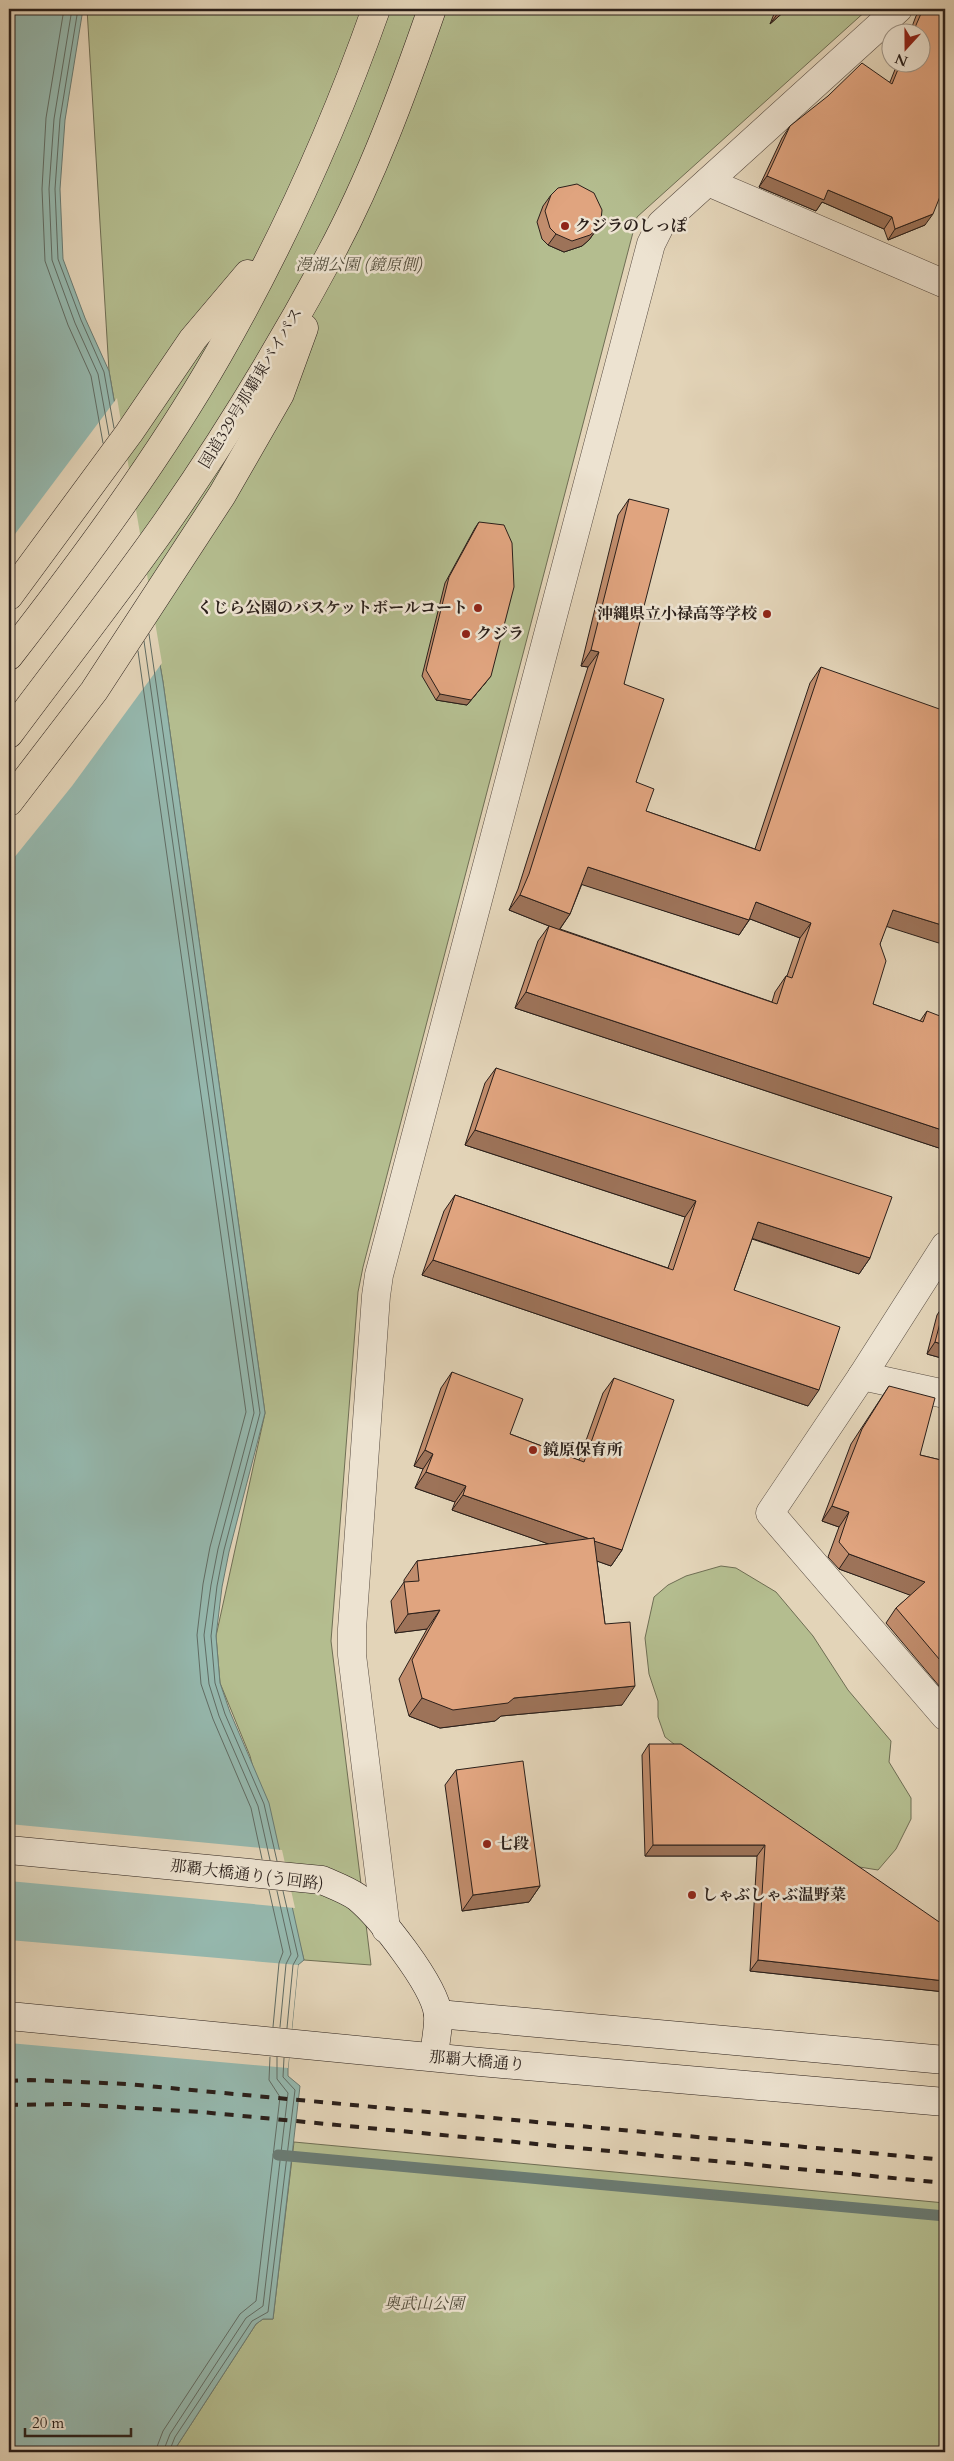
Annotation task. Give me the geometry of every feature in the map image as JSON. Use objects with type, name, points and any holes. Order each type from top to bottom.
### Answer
[{"type":"highway","points":[[9,656],[95,540],[173,426],[218,355],[284,230],[324,141],[376,9]]},
{"type":"highway","name":"国道329号那覇東バイパス","points":[[9,734],[150,545],[260,379],[331,253],[372,166],[410,72],[432,9]]},
{"type":"highway","points":[[9,596],[129,433],[193,339],[284,230]]},
{"type":"highway","points":[[9,802],[94,691],[222,495],[280,394],[331,253]]},
{"type":"street","points":[[386,1929],[352,1655],[352,1629],[376,1296],[650,244],[661,224],[898,9]]},
{"type":"street","points":[[708,182],[945,284]]},
{"type":"street","points":[[945,1246],[862,1376],[770,1513],[945,1716]]},
{"type":"street","points":[[862,1376],[945,1394]]},
{"type":"street","name":"那覇大橋通り(う回路)","points":[[9,1850],[322,1880],[357,1897],[386,1929],[430,1991],[438,2014],[434,2056]]},
{"type":"street","points":[[438,2014],[945,2060]]},
{"type":"street","name":"那覇大橋通り","points":[[9,2016],[290,2044],[945,2102]]},
{"type":"green space","name":"漫湖公園 (鏡原側)","points":[[87,9],[868,9],[637,217],[363,1267],[358,1292],[331,1641],[371,1965],[304,1960],[250,1756],[220,1683],[216,1636],[265,1413],[163,682],[109,371]]},
{"type":"green space","points":[[721,1566],[736,1568],[776,1592],[813,1636],[848,1690],[891,1741],[889,1762],[911,1798],[911,1819],[896,1849],[878,1870],[847,1865],[708,1762],[679,1748],[665,1737],[658,1717],[658,1701],[649,1674],[645,1638],[654,1597],[668,1585],[686,1576]]},
{"type":"green space","name":"奥武山公園","points":[[294,2142],[945,2203],[945,2452],[173,2452],[256,2324],[263,2319],[273,2319]]},
{"type":"water","points":[[9,9],[83,9],[65,120],[60,189],[63,259],[85,318],[109,371],[163,682],[265,1413],[229,1552],[222,1587],[216,1636],[220,1683],[230,1712],[269,1803],[304,1960],[298,1965],[288,2068],[288,2076],[300,2086],[273,2319],[263,2319],[256,2324],[173,2452],[9,2452]]},
{"type":"pier","points":[[117,398],[162,663],[72,786],[9,864],[9,542]]},
{"type":"pier","points":[[9,1824],[282,1850],[295,1908],[9,1881]]},
{"type":"pier","points":[[9,1940],[298,1965],[288,2068],[9,2043]]},
{"type":"building","points":[[923,9],[933,9],[945,14],[945,184],[933,214],[895,229],[892,217],[828,190],[824,200],[767,176],[790,126],[828,96],[862,63],[892,84],[897,72],[932,72],[932,22],[917,22]]},
{"type":"building","name":"クジラのしっぽ","points":[[577,184],[594,193],[602,210],[601,220],[597,229],[590,235],[572,241],[556,234],[550,228],[545,211],[551,195],[558,188]]},
{"type":"building","points":[[629,499],[669,509],[624,684],[664,699],[636,782],[654,789],[646,811],[760,851],[821,667],[945,711],[945,926],[893,910],[880,944],[886,961],[873,1004],[923,1022],[927,1011],[945,1018],[945,1043],[943,1050],[945,1051],[945,1131],[526,992],[549,926],[777,1004],[786,976],[792,978],[811,923],[756,902],[749,920],[588,867],[570,914],[520,895],[529,874],[599,652],[591,650]]},
{"type":"building","name":"クジラ","points":[[479,522],[504,525],[512,543],[514,587],[491,676],[471,700],[440,694],[426,670],[449,577]]},
{"type":"building","points":[[496,1068],[892,1197],[870,1258],[758,1222],[734,1290],[840,1327],[819,1390],[433,1260],[455,1195],[673,1270],[696,1201],[475,1130]]},
{"type":"building","points":[[945,1304],[945,1345],[935,1342]]},
{"type":"building","points":[[452,1372],[523,1399],[510,1434],[584,1462],[614,1378],[674,1400],[622,1550],[594,1541],[594,1538],[590,1539],[463,1495],[466,1486],[426,1472],[433,1454],[425,1450]]},
{"type":"building","points":[[889,1386],[935,1398],[920,1455],[945,1461],[945,1666],[896,1608],[925,1582],[849,1554],[839,1542],[849,1512],[832,1506],[862,1429]]},
{"type":"building","points":[[594,1538],[605,1624],[630,1622],[635,1686],[514,1698],[508,1703],[453,1710],[422,1698],[412,1660],[440,1610],[408,1614],[404,1582],[419,1581],[417,1561]]},
{"type":"building","points":[[649,1744],[681,1744],[945,1926],[945,1981],[758,1960],[765,1845],[653,1845]]},
{"type":"building","name":"七段","points":[[523,1761],[540,1886],[473,1895],[456,1770]]},
{"type":"waterway","points":[[278,2155],[945,2216]]},
{"type":"railway","points":[[9,2081],[30,2080],[127,2084],[945,2160]]},
{"type":"railway","points":[[9,2105],[70,2104],[201,2112],[945,2183]]},
{"type":"place","name":"クジラのしっぽ","points":[[565,226]]},
{"type":"place","name":"くじら公園のバスケットボールコート","points":[[478,608]]},
{"type":"place","name":"沖縄県立小禄高等学校","points":[[767,614]]},
{"type":"place","name":"クジラ","points":[[466,634]]},
{"type":"place","name":"鏡原保育所","points":[[533,1450]]},
{"type":"place","name":"七段","points":[[487,1844]]},
{"type":"place","name":"しゃぶしゃぶ温野菜","points":[[692,1895]]}]
